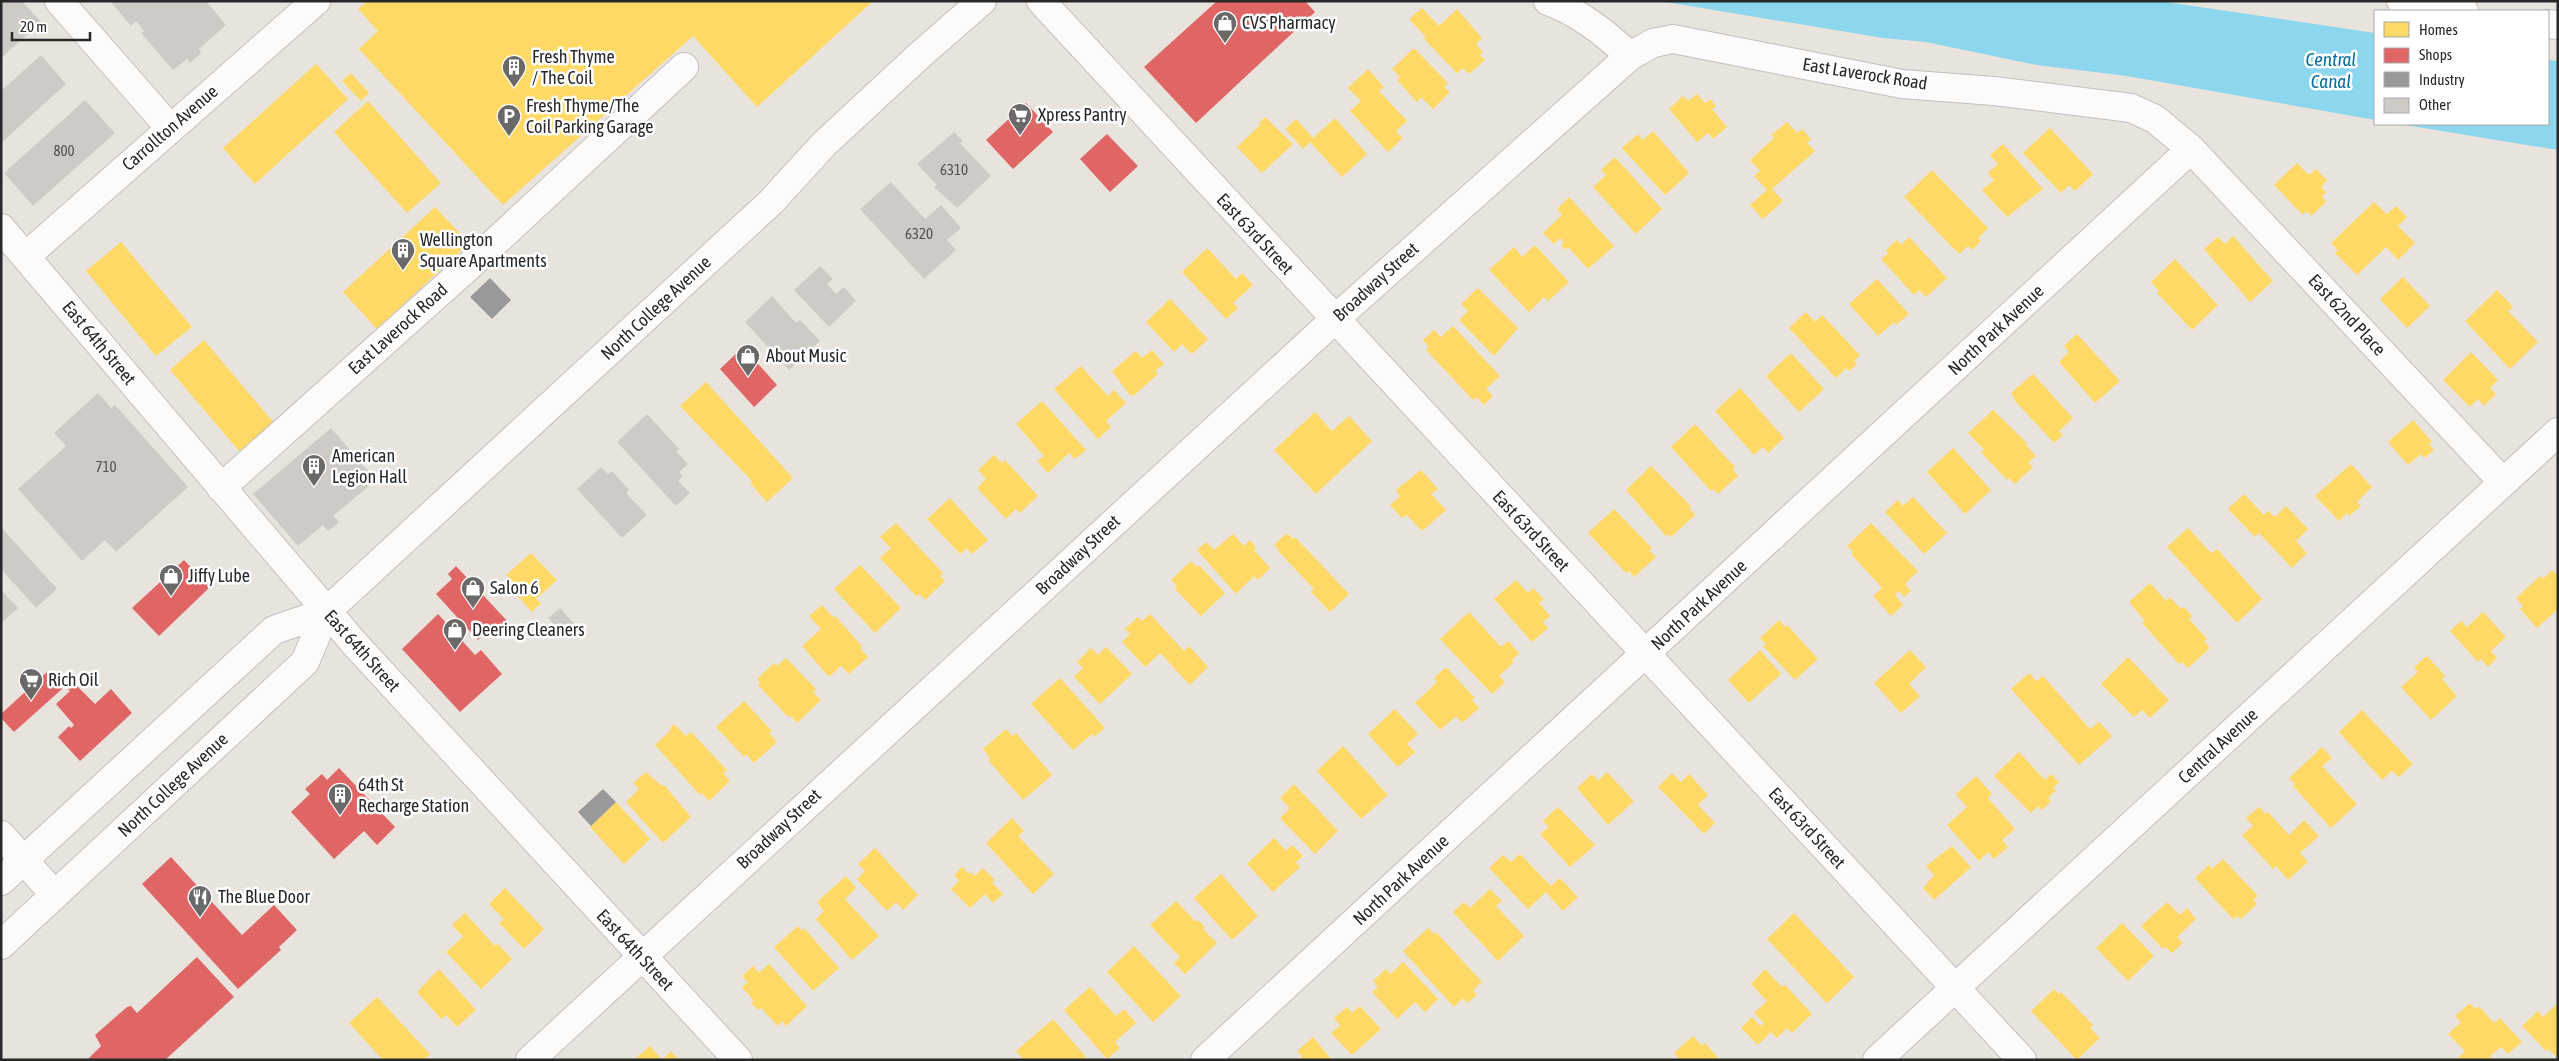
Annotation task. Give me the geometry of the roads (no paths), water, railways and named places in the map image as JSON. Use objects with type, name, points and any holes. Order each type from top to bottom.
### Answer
[{"type":"street","points":[[59,1],[170,128]]},
{"type":"street","name":"North College Avenue","points":[[1,881],[274,630],[326,612],[771,202],[832,137],[920,55],[982,1]]},
{"type":"street","name":"East 63rd Street","points":[[1041,1],[1334,320],[2022,1060]]},
{"type":"street","points":[[1548,1],[1582,18],[1612,39],[1630,56]]},
{"type":"street","points":[[2401,1],[2458,10]]},
{"type":"street","name":"Carrollton Avenue","points":[[26,256],[308,4]]},
{"type":"street","name":"East Laverock Road","points":[[1630,56],[1653,43],[1673,39],[1902,84],[1994,91],[2131,108],[2154,119],[2191,149]]},
{"type":"street","name":"Broadway Street","points":[[530,1060],[1334,320],[1630,56]]},
{"type":"street","name":"East Laverock Road","points":[[221,488],[478,257],[684,67]]},
{"type":"street","name":"East 62nd Place","points":[[2191,149],[2503,482]]},
{"type":"street","name":"North Park Avenue","points":[[1205,1060],[1646,655],[2191,149]]},
{"type":"street","name":"East 64th Street","points":[[1,228],[326,612],[738,1060]]},
{"type":"street","name":"Central Avenue","points":[[1877,1060],[2558,432]]},
{"type":"street","name":"North College Avenue","points":[[1,945],[305,662],[326,612]]},
{"type":"street","points":[[1,835],[55,895]]},
{"type":"water","name":"Central Canal","points":[[1660,1],[2159,1],[2374,33],[2374,120],[2127,76],[2037,65],[1926,42],[1883,38]]},
{"type":"water","points":[[2549,60],[2558,61],[2558,150],[2405,125],[2549,125]]},
{"type":"place","name":"CVS Pharmacy","points":[[1225,44]]},
{"type":"place","name":"Fresh Thyme / The Coil","points":[[514,88]]},
{"type":"place","name":"Xpress Pantry","points":[[1020,136]]},
{"type":"place","name":"Fresh Thyme/The Coil Parking Garage","points":[[509,137]]},
{"type":"place","name":"Wellington Square Apartments","points":[[403,271]]},
{"type":"place","name":"About Music","points":[[748,377]]},
{"type":"place","name":"American Legion Hall","points":[[314,487]]},
{"type":"place","name":"Jiffy Lube","points":[[171,597]]},
{"type":"place","name":"Salon 6","points":[[473,609]]},
{"type":"place","name":"Deering Cleaners","points":[[455,651]]},
{"type":"place","name":"Rich Oil","points":[[31,701]]},
{"type":"place","name":"64th St Recharge Station","points":[[340,816]]},
{"type":"place","name":"The Blue Door","points":[[200,918]]}]
